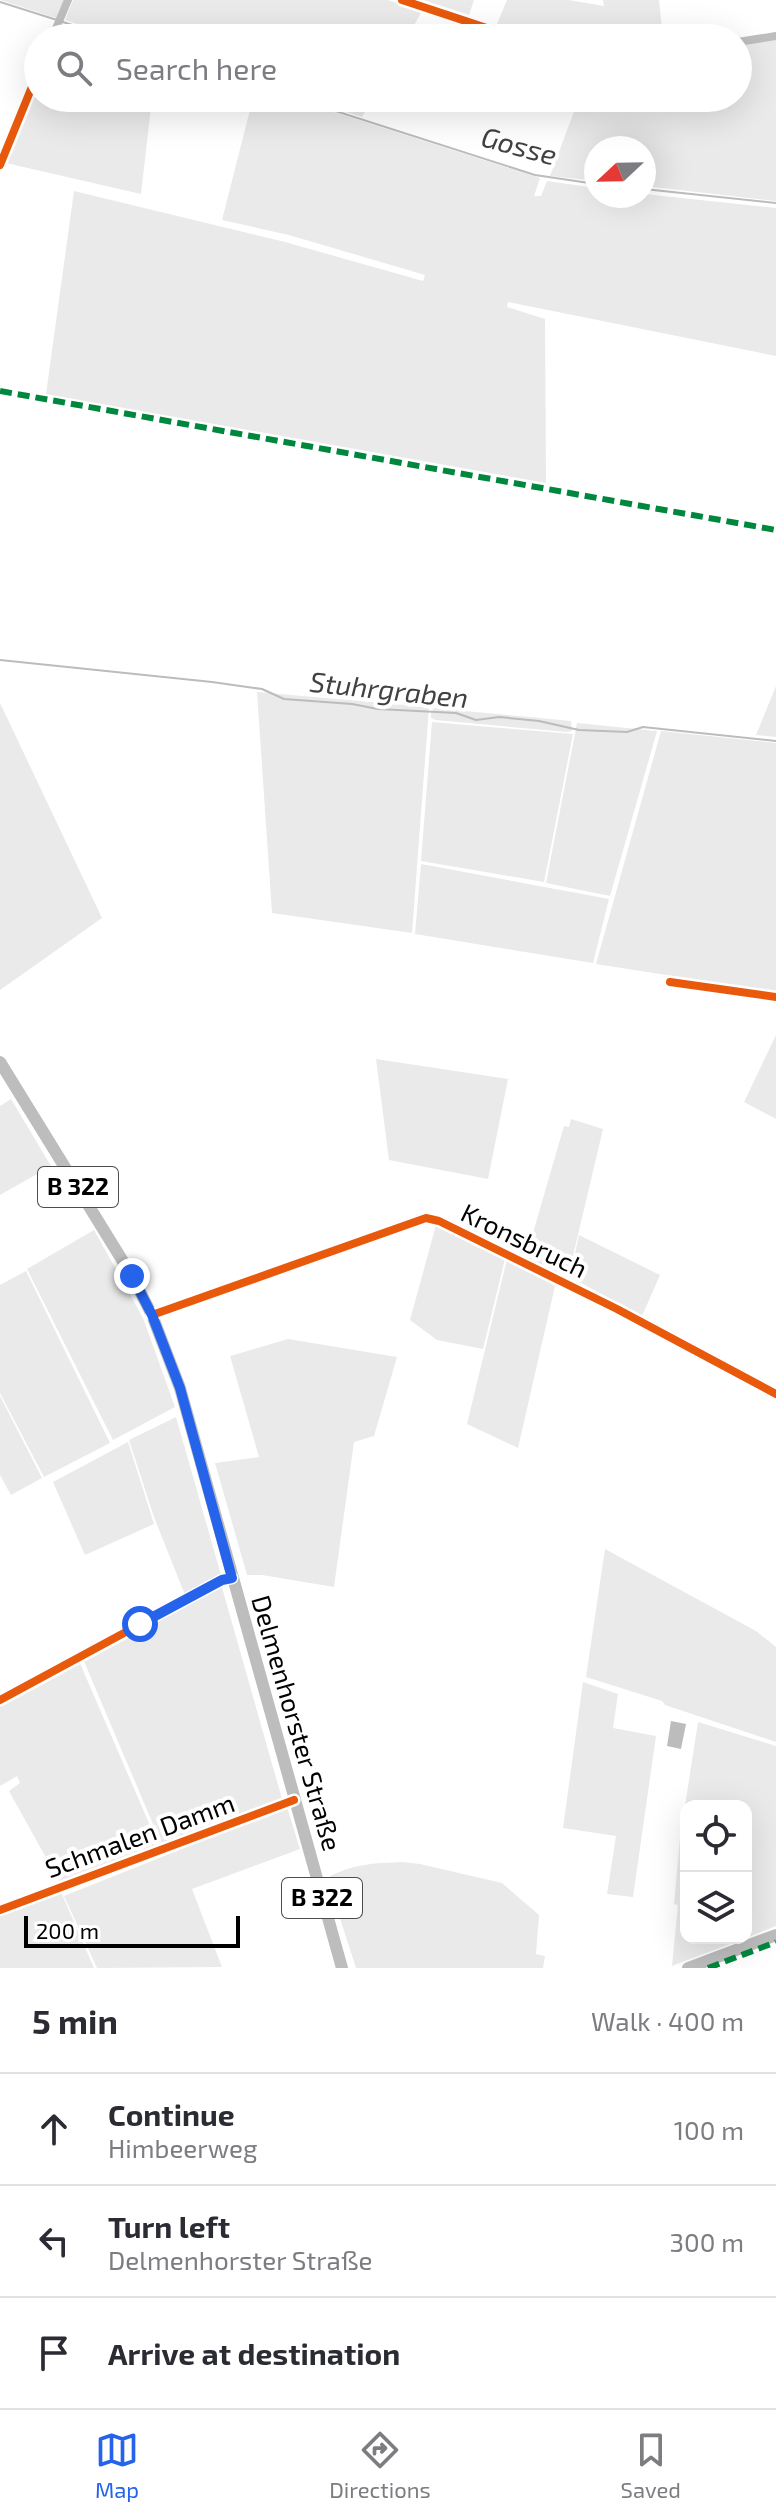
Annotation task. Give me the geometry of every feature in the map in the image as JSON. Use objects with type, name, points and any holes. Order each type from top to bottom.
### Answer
[{"type":"main road","name":"Delmenhorster Straße","points":[[0,1062],[132,1276],[152,1315],[180,1388],[342,1968]]},
{"type":"main road","points":[[688,1968],[776,1935]]},
{"type":"street","points":[[58,24],[68,0]]},
{"type":"street","points":[[402,0],[475,24]]},
{"type":"street","points":[[752,40],[776,36]]},
{"type":"street","points":[[0,165],[24,106]]},
{"type":"street","points":[[670,982],[776,997]]},
{"type":"street","name":"Kronsbruch","points":[[152,1315],[426,1218],[439,1221],[589,1295],[776,1394]]},
{"type":"street","points":[[0,1700],[222,1580],[232,1578]]},
{"type":"street","name":"Schmalen Damm","points":[[0,1910],[294,1800]]},
{"type":"shaded area","points":[[0,0],[64,0],[56,18]]},
{"type":"shaded area","points":[[73,0],[388,0],[422,11],[415,24],[77,24],[65,20]]},
{"type":"shaded area","points":[[423,0],[474,0],[469,15]]},
{"type":"shaded area","points":[[507,0],[569,0],[604,6],[603,0],[659,0],[662,24],[497,24]]},
{"type":"shaded area","points":[[776,38],[776,201],[656,187],[656,136],[584,136],[584,180],[550,176],[574,112],[752,112],[752,42]]},
{"type":"shaded area","points":[[27,112],[150,112],[141,194],[6,163]]},
{"type":"shaded area","points":[[249,112],[334,112],[540,178],[534,196],[541,196],[547,181],[584,186],[584,208],[656,208],[656,195],[776,208],[776,356],[508,302],[507,307],[545,319],[546,483],[46,394],[74,191],[285,242],[423,281],[425,275],[289,235],[222,220]]},
{"type":"shaded area","points":[[346,112],[365,112],[362,117]]},
{"type":"shaded area","points":[[776,686],[776,737],[756,735]]},
{"type":"shaded area","points":[[257,692],[429,707],[412,933],[272,913]]},
{"type":"shaded area","points":[[0,703],[102,918],[0,990]]},
{"type":"shaded area","points":[[434,708],[571,721],[572,731],[435,720],[431,718]]},
{"type":"shaded area","points":[[432,722],[573,734],[544,882],[421,861]]},
{"type":"shaded area","points":[[577,723],[657,731],[610,896],[546,883]]},
{"type":"shaded area","points":[[661,731],[776,743],[776,992],[596,964]]},
{"type":"shaded area","points":[[421,864],[609,899],[593,963],[415,934]]},
{"type":"shaded area","points":[[776,1035],[776,1119],[744,1102]]},
{"type":"shaded area","points":[[376,1059],[508,1079],[488,1179],[389,1160]]},
{"type":"shaded area","points":[[11,1099],[51,1166],[0,1195],[0,1106]]},
{"type":"shaded area","points":[[571,1119],[603,1129],[568,1277],[526,1257],[564,1126],[569,1127]]},
{"type":"shaded area","points":[[436,1225],[505,1259],[483,1349],[437,1340],[410,1320]]},
{"type":"shaded area","points":[[94,1230],[143,1318],[175,1407],[113,1440],[27,1269]]},
{"type":"shaded area","points":[[579,1235],[660,1275],[642,1316],[570,1277]]},
{"type":"shaded area","points":[[507,1259],[555,1286],[518,1448],[467,1424]]},
{"type":"shaded area","points":[[26,1271],[110,1443],[44,1477],[0,1393],[0,1285]]},
{"type":"shaded area","points":[[288,1339],[397,1357],[374,1436],[354,1442],[334,1587],[247,1575],[215,1463],[259,1457],[230,1356]]},
{"type":"shaded area","points":[[0,1396],[42,1478],[11,1495],[0,1475]]},
{"type":"shaded area","points":[[176,1417],[221,1575],[185,1595],[154,1517],[129,1440]]},
{"type":"shaded area","points":[[128,1442],[154,1524],[85,1555],[53,1482]]},
{"type":"shaded area","points":[[605,1549],[756,1631],[776,1647],[776,1742],[586,1677]]},
{"type":"shaded area","points":[[221,1584],[282,1799],[161,1843],[83,1659]]},
{"type":"shaded area","points":[[79,1661],[158,1844],[59,1881],[9,1791],[20,1783],[17,1776],[0,1786],[0,1705]]},
{"type":"shaded area","points":[[583,1682],[618,1694],[613,1728],[656,1736],[633,1897],[607,1894],[616,1836],[563,1828]]},
{"type":"shaded area","points":[[671,1721],[686,1724],[681,1749],[667,1746]]},
{"type":"shaded area","points":[[698,1722],[776,1746],[776,1926],[752,1936],[752,1800],[686,1800]]},
{"type":"shaded area","points":[[287,1807],[300,1849],[192,1889],[222,1967],[97,1968],[64,1896]]},
{"type":"shaded area","points":[[680,1838],[680,1944],[730,1944],[672,1966],[678,1905],[674,1904]]},
{"type":"shaded area","points":[[402,1862],[502,1883],[539,1915],[536,1954],[545,1956],[543,1968],[356,1968],[327,1878],[354,1867]]},
{"type":"shaded area","points":[[61,1892],[94,1968],[0,1968],[0,1915]]},
{"type":"waterway","name":"Gosse","points":[[0,2],[57,20]]},
{"type":"waterway","name":"Gosse","points":[[63,22],[69,24]]},
{"type":"waterway","name":"Gosse","points":[[339,112],[535,175],[584,182]]},
{"type":"waterway","name":"Gosse","points":[[656,190],[776,203]]},
{"type":"waterway","name":"Stuhrgraben","points":[[0,660],[212,682],[262,689],[284,699],[456,713],[476,720],[499,717],[539,721],[579,730],[627,732],[643,727],[776,741]]},
{"type":"marked path","points":[[0,391],[776,530]]},
{"type":"marked path","points":[[708,1968],[776,1942]]},
{"type":"cycle path","points":[[402,0],[475,24]]},
{"type":"cycle path","points":[[0,165],[24,106]]},
{"type":"cycle path","points":[[670,982],[776,997]]},
{"type":"cycle path","points":[[152,1315],[426,1218],[439,1221],[617,1309],[776,1394]]},
{"type":"cycle path","points":[[0,1700],[222,1580],[232,1578]]},
{"type":"cycle path","points":[[0,1910],[294,1800]]},
{"type":"route","points":[[132,1276],[152,1315],[180,1388],[232,1578],[222,1580],[140,1624]]}]
